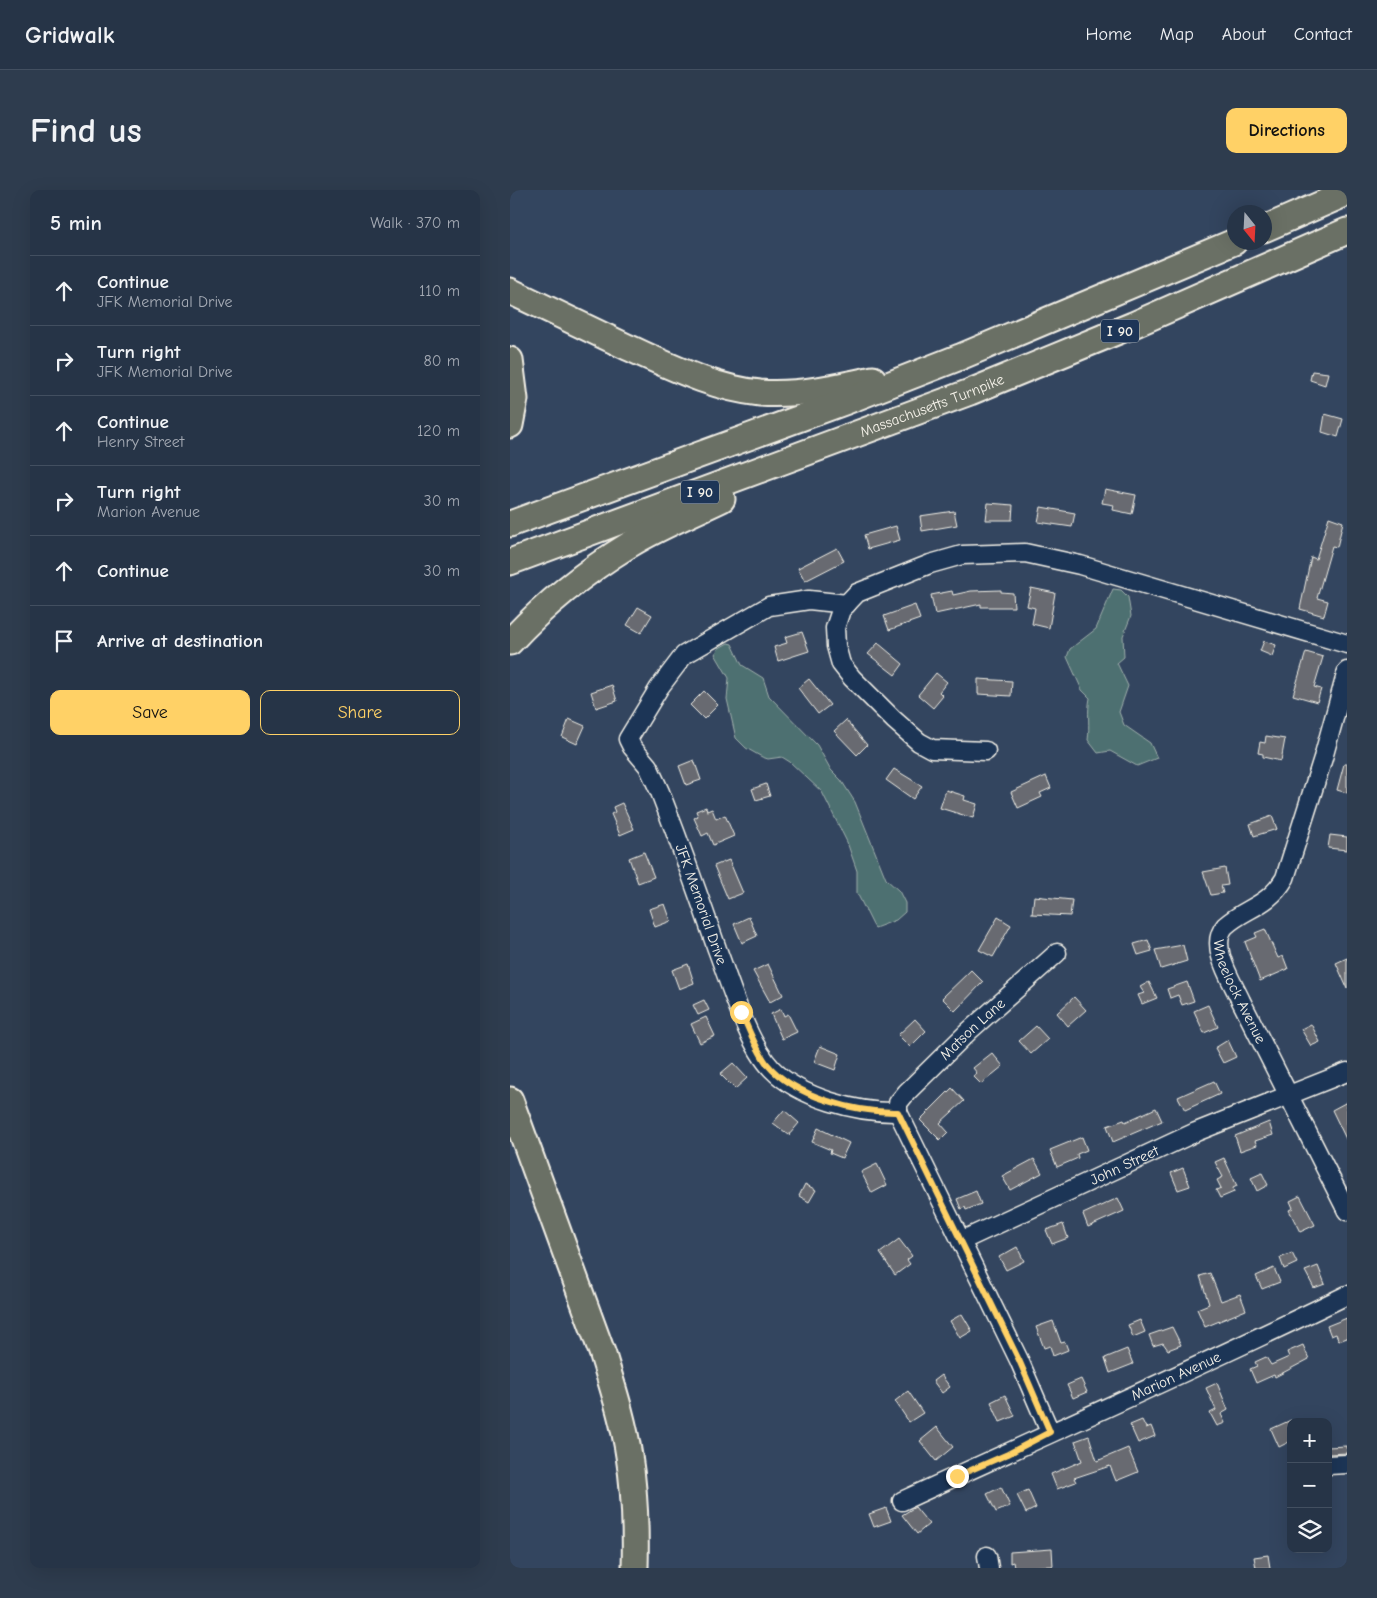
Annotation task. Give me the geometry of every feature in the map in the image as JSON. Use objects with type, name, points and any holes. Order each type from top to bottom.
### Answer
[{"type":"highway","points":[[1272,226],[1347,193]]},
{"type":"highway","name":"Massachusetts Turnpike","points":[[510,562],[889,422],[1133,326],[1347,231]]},
{"type":"highway","name":"I 90","points":[[510,524],[847,401],[960,357],[1227,245]]},
{"type":"highway","points":[[510,291],[696,378],[759,393],[799,392],[828,387],[960,357]]},
{"type":"highway","points":[[510,360],[515,399],[510,425]]},
{"type":"highway","points":[[510,642],[539,612],[589,572],[630,545],[739,490],[889,422]]},
{"type":"highway","points":[[510,1100],[603,1355],[616,1400],[629,1456],[634,1497],[635,1568]]},
{"type":"highway","points":[[510,1142],[589,1354],[606,1408],[621,1496],[622,1568]]},
{"type":"street","points":[[986,751],[932,749],[919,742],[900,726],[852,678],[841,664],[836,646],[835,628],[841,610],[857,593],[930,564],[962,555],[1026,553],[1080,565],[1347,644]]},
{"type":"street","name":"JFK Memorial Drive","points":[[847,604],[809,600],[768,606],[684,655],[659,688],[628,739],[632,747],[648,766],[660,792],[734,996],[753,1039],[767,1063],[784,1078],[811,1094],[861,1110],[898,1112]]},
{"type":"street","name":"Wheelock Avenue","points":[[1347,671],[1323,758],[1285,878],[1280,888],[1263,903],[1225,926],[1219,943],[1229,977],[1291,1096],[1347,1211]]},
{"type":"street","name":"Matson Lane","points":[[898,1112],[898,1103],[906,1092],[969,1031],[1057,952]]},
{"type":"street","name":"John Street","points":[[961,1241],[1196,1132],[1291,1096],[1347,1072]]},
{"type":"street","points":[[898,1112],[1015,1352],[1050,1432]]},
{"type":"street","name":"Marion Avenue","points":[[902,1501],[1347,1296]]},
{"type":"street","points":[[1332,1465],[1347,1464]]},
{"type":"green space","points":[[1113,589],[1121,590],[1128,597],[1131,616],[1123,636],[1124,657],[1117,663],[1128,686],[1119,712],[1124,725],[1150,743],[1157,758],[1137,766],[1110,751],[1098,753],[1088,740],[1090,698],[1082,690],[1067,657],[1070,649],[1096,629]]},
{"type":"green space","points":[[728,643],[732,644],[742,665],[763,678],[769,696],[817,745],[831,770],[841,780],[855,802],[886,879],[899,891],[905,903],[905,912],[896,920],[875,928],[873,925],[857,893],[857,871],[847,842],[822,792],[790,762],[782,757],[768,759],[762,757],[746,748],[736,738],[727,699],[729,678],[715,654],[719,648]]},
{"type":"building","points":[[1312,371],[1328,373],[1325,385],[1310,380]]},
{"type":"building","points":[[1325,414],[1343,419],[1338,437],[1322,432]]},
{"type":"building","points":[[1105,489],[1136,495],[1132,514],[1113,510],[1114,505],[1102,503]]},
{"type":"building","points":[[988,503],[1013,505],[1012,520],[986,520]]},
{"type":"building","points":[[1041,507],[1075,513],[1072,527],[1038,522]]},
{"type":"building","points":[[954,511],[957,525],[922,531],[920,516]]},
{"type":"building","points":[[1329,517],[1343,522],[1337,547],[1332,546],[1317,598],[1328,601],[1324,616],[1300,609],[1311,557],[1316,559]]},
{"type":"building","points":[[896,526],[900,540],[868,549],[864,535]]},
{"type":"building","points":[[837,548],[844,561],[805,581],[798,568]]},
{"type":"building","points":[[1031,588],[1055,593],[1049,628],[1032,624],[1035,608],[1027,606]]},
{"type":"building","points":[[1001,590],[1001,592],[1013,593],[1014,607],[981,607],[981,604],[935,614],[931,595],[952,591],[953,595],[971,591]]},
{"type":"building","points":[[915,605],[920,619],[889,630],[884,616]]},
{"type":"building","points":[[638,607],[652,615],[641,633],[627,625]]},
{"type":"building","points":[[802,632],[809,651],[778,661],[774,647],[787,643],[785,637]]},
{"type":"building","points":[[1264,641],[1276,645],[1272,656],[1260,651]]},
{"type":"building","points":[[878,643],[903,664],[895,675],[868,654]]},
{"type":"building","points":[[1306,652],[1323,657],[1314,687],[1321,689],[1317,702],[1293,695]]},
{"type":"building","points":[[936,673],[947,682],[939,692],[943,696],[933,708],[918,695]]},
{"type":"building","points":[[809,679],[830,705],[818,714],[798,688]]},
{"type":"building","points":[[978,679],[1012,681],[1011,696],[978,694]]},
{"type":"building","points":[[612,685],[617,701],[596,708],[591,692]]},
{"type":"building","points":[[704,691],[718,705],[704,719],[690,705]]},
{"type":"building","points":[[569,719],[585,726],[577,744],[562,737]]},
{"type":"building","points":[[846,720],[867,745],[857,755],[834,731]]},
{"type":"building","points":[[1266,736],[1285,739],[1281,761],[1263,757],[1263,754],[1258,753],[1260,742],[1265,743]]},
{"type":"building","points":[[694,760],[701,780],[686,785],[679,766]]},
{"type":"building","points":[[1344,764],[1347,764],[1347,793],[1337,790]]},
{"type":"building","points":[[894,769],[922,786],[913,799],[886,780]]},
{"type":"building","points":[[1046,776],[1051,788],[1040,793],[1042,797],[1018,808],[1011,792]]},
{"type":"building","points":[[766,784],[770,796],[756,800],[752,789]]},
{"type":"building","points":[[946,790],[965,796],[964,800],[977,804],[973,818],[940,808]]},
{"type":"building","points":[[622,803],[634,829],[620,835],[611,814],[615,812],[613,807]]},
{"type":"building","points":[[706,807],[707,811],[712,809],[716,819],[725,815],[734,836],[713,845],[708,833],[702,836],[694,818],[698,816],[696,811]]},
{"type":"building","points":[[1272,816],[1277,829],[1254,836],[1250,824]]},
{"type":"building","points":[[1330,835],[1347,837],[1347,850],[1328,848]]},
{"type":"building","points":[[644,852],[654,877],[638,883],[629,858]]},
{"type":"building","points":[[729,860],[743,893],[728,899],[714,866]]},
{"type":"building","points":[[1225,868],[1228,885],[1221,886],[1223,893],[1211,895],[1203,872]]},
{"type":"building","points":[[1034,896],[1072,900],[1070,916],[1032,914]]},
{"type":"building","points":[[665,904],[671,921],[655,927],[649,909]]},
{"type":"building","points":[[749,917],[757,936],[742,943],[734,924]]},
{"type":"building","points":[[998,917],[1011,925],[993,957],[979,950]]},
{"type":"building","points":[[1265,929],[1278,958],[1283,956],[1288,969],[1260,981],[1245,942],[1257,937],[1255,933]]},
{"type":"building","points":[[1148,940],[1152,951],[1138,955],[1134,944]]},
{"type":"building","points":[[1183,945],[1187,961],[1161,969],[1155,950]]},
{"type":"building","points":[[1347,958],[1347,988],[1336,963]]},
{"type":"building","points":[[688,964],[694,983],[679,989],[672,970]]},
{"type":"building","points":[[768,964],[783,995],[770,1002],[753,971]]},
{"type":"building","points":[[971,970],[983,982],[955,1011],[942,998]]},
{"type":"building","points":[[1149,982],[1157,998],[1142,1004],[1138,995],[1144,993],[1140,987]]},
{"type":"building","points":[[1187,982],[1194,1001],[1182,1005],[1178,995],[1170,998],[1167,989]]},
{"type":"building","points":[[1074,997],[1086,1010],[1068,1026],[1057,1013]]},
{"type":"building","points":[[704,1000],[709,1010],[698,1015],[693,1005]]},
{"type":"building","points":[[1208,1005],[1218,1027],[1204,1033],[1194,1011]]},
{"type":"building","points":[[781,1009],[784,1016],[788,1014],[797,1032],[782,1039],[771,1014]]},
{"type":"building","points":[[706,1017],[715,1036],[700,1043],[691,1024]]},
{"type":"building","points":[[915,1019],[926,1031],[910,1047],[898,1035]]},
{"type":"building","points":[[1311,1024],[1320,1042],[1311,1046],[1301,1029]]},
{"type":"building","points":[[1036,1026],[1048,1039],[1031,1054],[1019,1041]]},
{"type":"building","points":[[1228,1040],[1236,1057],[1223,1063],[1215,1048]]},
{"type":"building","points":[[820,1046],[840,1054],[835,1070],[814,1062]]},
{"type":"building","points":[[992,1053],[1003,1066],[981,1084],[973,1076],[977,1073],[973,1068]]},
{"type":"building","points":[[733,1063],[747,1078],[735,1089],[720,1074]]},
{"type":"building","points":[[1214,1081],[1220,1094],[1185,1110],[1178,1097]]},
{"type":"building","points":[[952,1088],[964,1101],[940,1123],[948,1132],[940,1140],[920,1120]]},
{"type":"building","points":[[1347,1102],[1347,1141],[1332,1110]]},
{"type":"building","points":[[1156,1108],[1162,1121],[1113,1142],[1107,1126],[1124,1120],[1125,1122]]},
{"type":"building","points":[[784,1110],[799,1123],[789,1135],[773,1123]]},
{"type":"building","points":[[1269,1122],[1273,1135],[1255,1141],[1257,1145],[1240,1151],[1235,1136]]},
{"type":"building","points":[[818,1128],[849,1143],[842,1158],[830,1153],[831,1150],[812,1142]]},
{"type":"building","points":[[1082,1137],[1087,1150],[1077,1154],[1078,1158],[1057,1167],[1050,1150]]},
{"type":"building","points":[[1224,1158],[1237,1186],[1233,1188],[1234,1192],[1220,1198],[1216,1190],[1221,1188],[1217,1180],[1223,1177],[1215,1162]]},
{"type":"building","points":[[1034,1159],[1042,1173],[1010,1190],[1002,1176]]},
{"type":"building","points":[[877,1164],[887,1185],[872,1193],[861,1172]]},
{"type":"building","points":[[1183,1168],[1190,1186],[1178,1190],[1171,1173]]},
{"type":"building","points":[[1262,1173],[1268,1185],[1257,1191],[1251,1178]]},
{"type":"building","points":[[805,1184],[816,1190],[809,1202],[799,1196]]},
{"type":"building","points":[[976,1191],[981,1204],[966,1210],[965,1207],[961,1209],[957,1199]]},
{"type":"building","points":[[1300,1196],[1315,1225],[1300,1232],[1289,1210],[1293,1208],[1290,1201]]},
{"type":"building","points":[[1118,1198],[1124,1211],[1088,1227],[1083,1214]]},
{"type":"building","points":[[1063,1224],[1068,1238],[1052,1244],[1046,1230]]},
{"type":"building","points":[[899,1239],[912,1256],[907,1260],[910,1264],[895,1275],[880,1253]]},
{"type":"building","points":[[1017,1247],[1024,1261],[1006,1270],[999,1257]]},
{"type":"building","points":[[1292,1253],[1297,1263],[1284,1269],[1280,1258]]},
{"type":"building","points":[[1318,1266],[1325,1284],[1314,1288],[1305,1271]]},
{"type":"building","points":[[1274,1268],[1280,1282],[1262,1289],[1256,1276]]},
{"type":"building","points":[[1210,1273],[1221,1301],[1240,1294],[1246,1310],[1205,1327],[1197,1309],[1209,1304],[1200,1276]]},
{"type":"building","points":[[962,1314],[972,1331],[960,1338],[950,1321]]},
{"type":"building","points":[[1347,1318],[1347,1338],[1339,1341],[1336,1334],[1331,1336],[1327,1326]]},
{"type":"building","points":[[1140,1320],[1145,1332],[1133,1337],[1128,1325]]},
{"type":"building","points":[[1053,1321],[1061,1343],[1065,1342],[1068,1350],[1053,1356],[1050,1346],[1044,1348],[1036,1327]]},
{"type":"building","points":[[1172,1327],[1181,1345],[1168,1350],[1163,1343],[1153,1346],[1149,1335]]},
{"type":"building","points":[[1303,1345],[1309,1359],[1275,1377],[1274,1375],[1256,1383],[1250,1369],[1257,1366],[1255,1362],[1266,1357],[1271,1365],[1289,1357],[1287,1352]]},
{"type":"building","points":[[1127,1349],[1133,1364],[1110,1373],[1105,1358]]},
{"type":"building","points":[[941,1375],[950,1387],[942,1393],[933,1381]]},
{"type":"building","points":[[1081,1379],[1087,1392],[1073,1398],[1067,1385]]},
{"type":"building","points":[[1217,1383],[1228,1410],[1221,1414],[1225,1423],[1217,1426],[1210,1413],[1216,1410],[1206,1388]]},
{"type":"building","points":[[908,1391],[923,1413],[909,1422],[895,1401]]},
{"type":"building","points":[[1005,1395],[1015,1416],[1000,1422],[991,1402]]},
{"type":"building","points":[[1142,1420],[1146,1428],[1151,1426],[1155,1436],[1138,1443],[1130,1425]]},
{"type":"building","points":[[1287,1422],[1287,1443],[1279,1447],[1271,1429]]},
{"type":"building","points":[[937,1427],[953,1447],[936,1461],[920,1441]]},
{"type":"building","points":[[1089,1436],[1097,1461],[1128,1448],[1138,1472],[1116,1481],[1110,1466],[1074,1478],[1076,1482],[1057,1489],[1051,1474],[1082,1461],[1075,1441]]},
{"type":"building","points":[[1346,1446],[1347,1453],[1332,1454],[1332,1447]]},
{"type":"building","points":[[1001,1487],[1010,1506],[996,1512],[987,1494]]},
{"type":"building","points":[[1028,1490],[1036,1508],[1026,1513],[1017,1495]]},
{"type":"building","points":[[915,1507],[929,1524],[917,1534],[902,1515]]},
{"type":"building","points":[[886,1508],[891,1521],[874,1527],[869,1514]]},
{"type":"building","points":[[1052,1549],[1053,1566],[1014,1567],[1013,1562],[1010,1563],[1010,1552]]},
{"type":"building","points":[[1268,1555],[1270,1568],[1256,1568],[1254,1557]]},
{"type":"route","points":[[741,1012],[753,1039],[767,1063],[776,1073],[799,1088],[833,1102],[861,1110],[883,1113],[898,1112],[898,1116],[1019,1360],[1050,1432],[1008,1454],[957,1476]]}]
